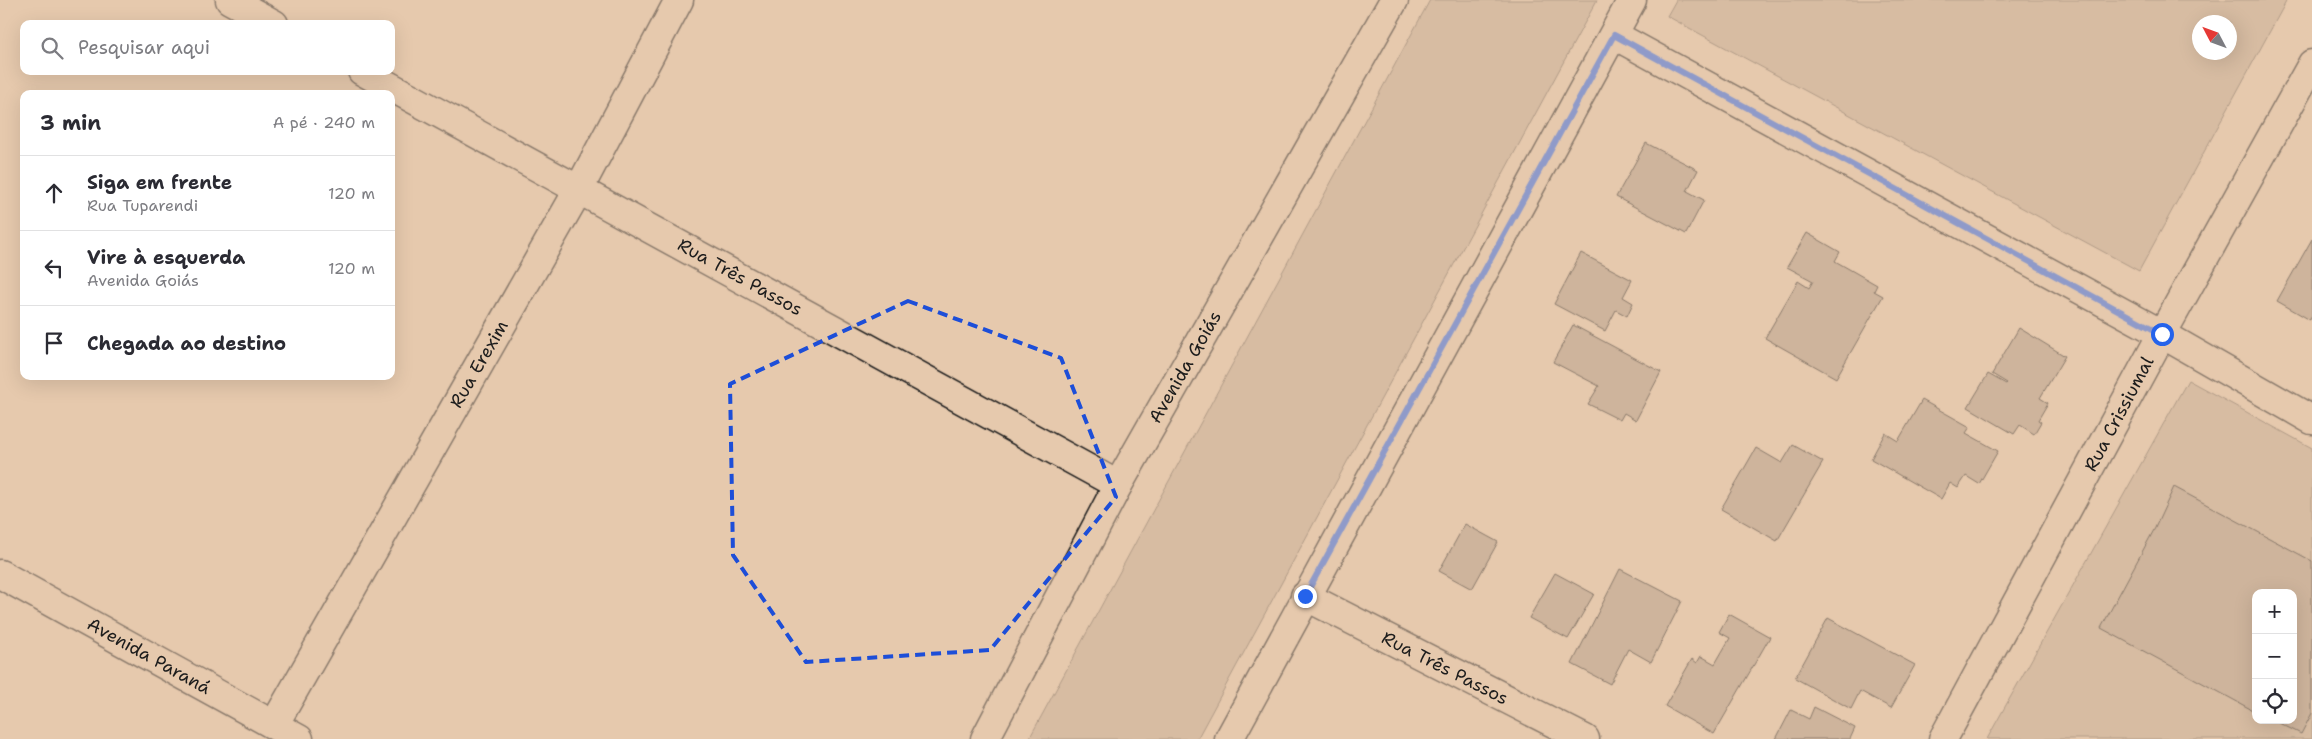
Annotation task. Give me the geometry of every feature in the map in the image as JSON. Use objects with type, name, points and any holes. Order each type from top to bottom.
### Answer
[{"type":"street","points":[[230,0],[267,20]]},
{"type":"street","name":"Rua Erexim","points":[[274,725],[579,188],[679,0]]},
{"type":"street","name":"Avenida Goiás","points":[[985,739],[1118,485],[1394,0]]},
{"type":"street","points":[[1229,739],[1305,596],[1632,0]]},
{"type":"street","points":[[1614,35],[2162,334],[2312,420]]},
{"type":"street","name":"Rua Crissiumal","points":[[1943,739],[2162,334],[2312,64]]},
{"type":"street","name":"Rua Três Passos","points":[[369,75],[579,188],[1118,485]]},
{"type":"street","name":"Avenida Paraná","points":[[0,574],[299,739]]},
{"type":"street","name":"Rua Três Passos","points":[[1305,596],[1585,739]]},
{"type":"highlighted area","points":[[908,301],[1061,358],[1116,497],[990,650],[806,662],[733,555],[730,384]]},
{"type":"shaded area","points":[[1430,0],[1597,0],[1197,739],[1029,739]]},
{"type":"shaded area","points":[[1676,0],[2287,0],[2139,271],[1667,16]]},
{"type":"shaded area","points":[[2188,380],[2312,448],[2312,739],[1987,739]]},
{"type":"building","points":[[1646,143],[1698,170],[1687,191],[1704,200],[1686,234],[1616,197]]},
{"type":"building","points":[[1807,233],[1840,252],[1835,261],[1877,285],[1874,291],[1883,296],[1836,378],[1765,338],[1798,281],[1809,288],[1813,281],[1787,267]]},
{"type":"building","points":[[2312,239],[2312,315],[2310,320],[2277,301]]},
{"type":"building","points":[[1581,253],[1632,280],[1623,297],[1633,303],[1627,316],[1616,310],[1605,331],[1554,304]]},
{"type":"building","points":[[1573,325],[1661,372],[1636,420],[1624,413],[1620,420],[1588,404],[1599,386],[1553,362]]},
{"type":"building","points":[[2019,328],[2065,356],[2040,398],[2048,403],[2038,420],[2041,422],[2034,434],[2020,425],[2014,434],[1968,407],[1988,374],[2007,383],[1992,374]]},
{"type":"building","points":[[1922,400],[1970,427],[1966,433],[1998,451],[1979,484],[1966,476],[1958,488],[1950,483],[1941,499],[1871,459],[1885,433],[1898,441]]},
{"type":"building","points":[[1793,445],[1823,462],[1777,541],[1721,509],[1756,448],[1782,463]]},
{"type":"building","points":[[2174,487],[2312,561],[2312,713],[2301,734],[2281,724],[2297,724],[2297,589],[2252,589],[2252,710],[2101,628],[2155,528]]},
{"type":"building","points":[[1465,524],[1498,542],[1472,589],[1439,571]]},
{"type":"building","points":[[1620,569],[1682,601],[1651,662],[1628,649],[1610,684],[1572,664]]},
{"type":"building","points":[[1555,573],[1594,594],[1568,639],[1529,618]]},
{"type":"building","points":[[1729,614],[1770,637],[1714,734],[1665,706],[1692,659],[1697,663],[1701,656],[1715,664],[1730,638],[1719,632]]},
{"type":"building","points":[[1828,618],[1915,665],[1891,708],[1860,691],[1851,709],[1795,678]]},
{"type":"building","points":[[1814,707],[1855,728],[1850,739],[1776,739],[1791,710],[1809,719]]},
{"type":"route","points":[[1305,596],[1614,35],[2162,334]]}]
